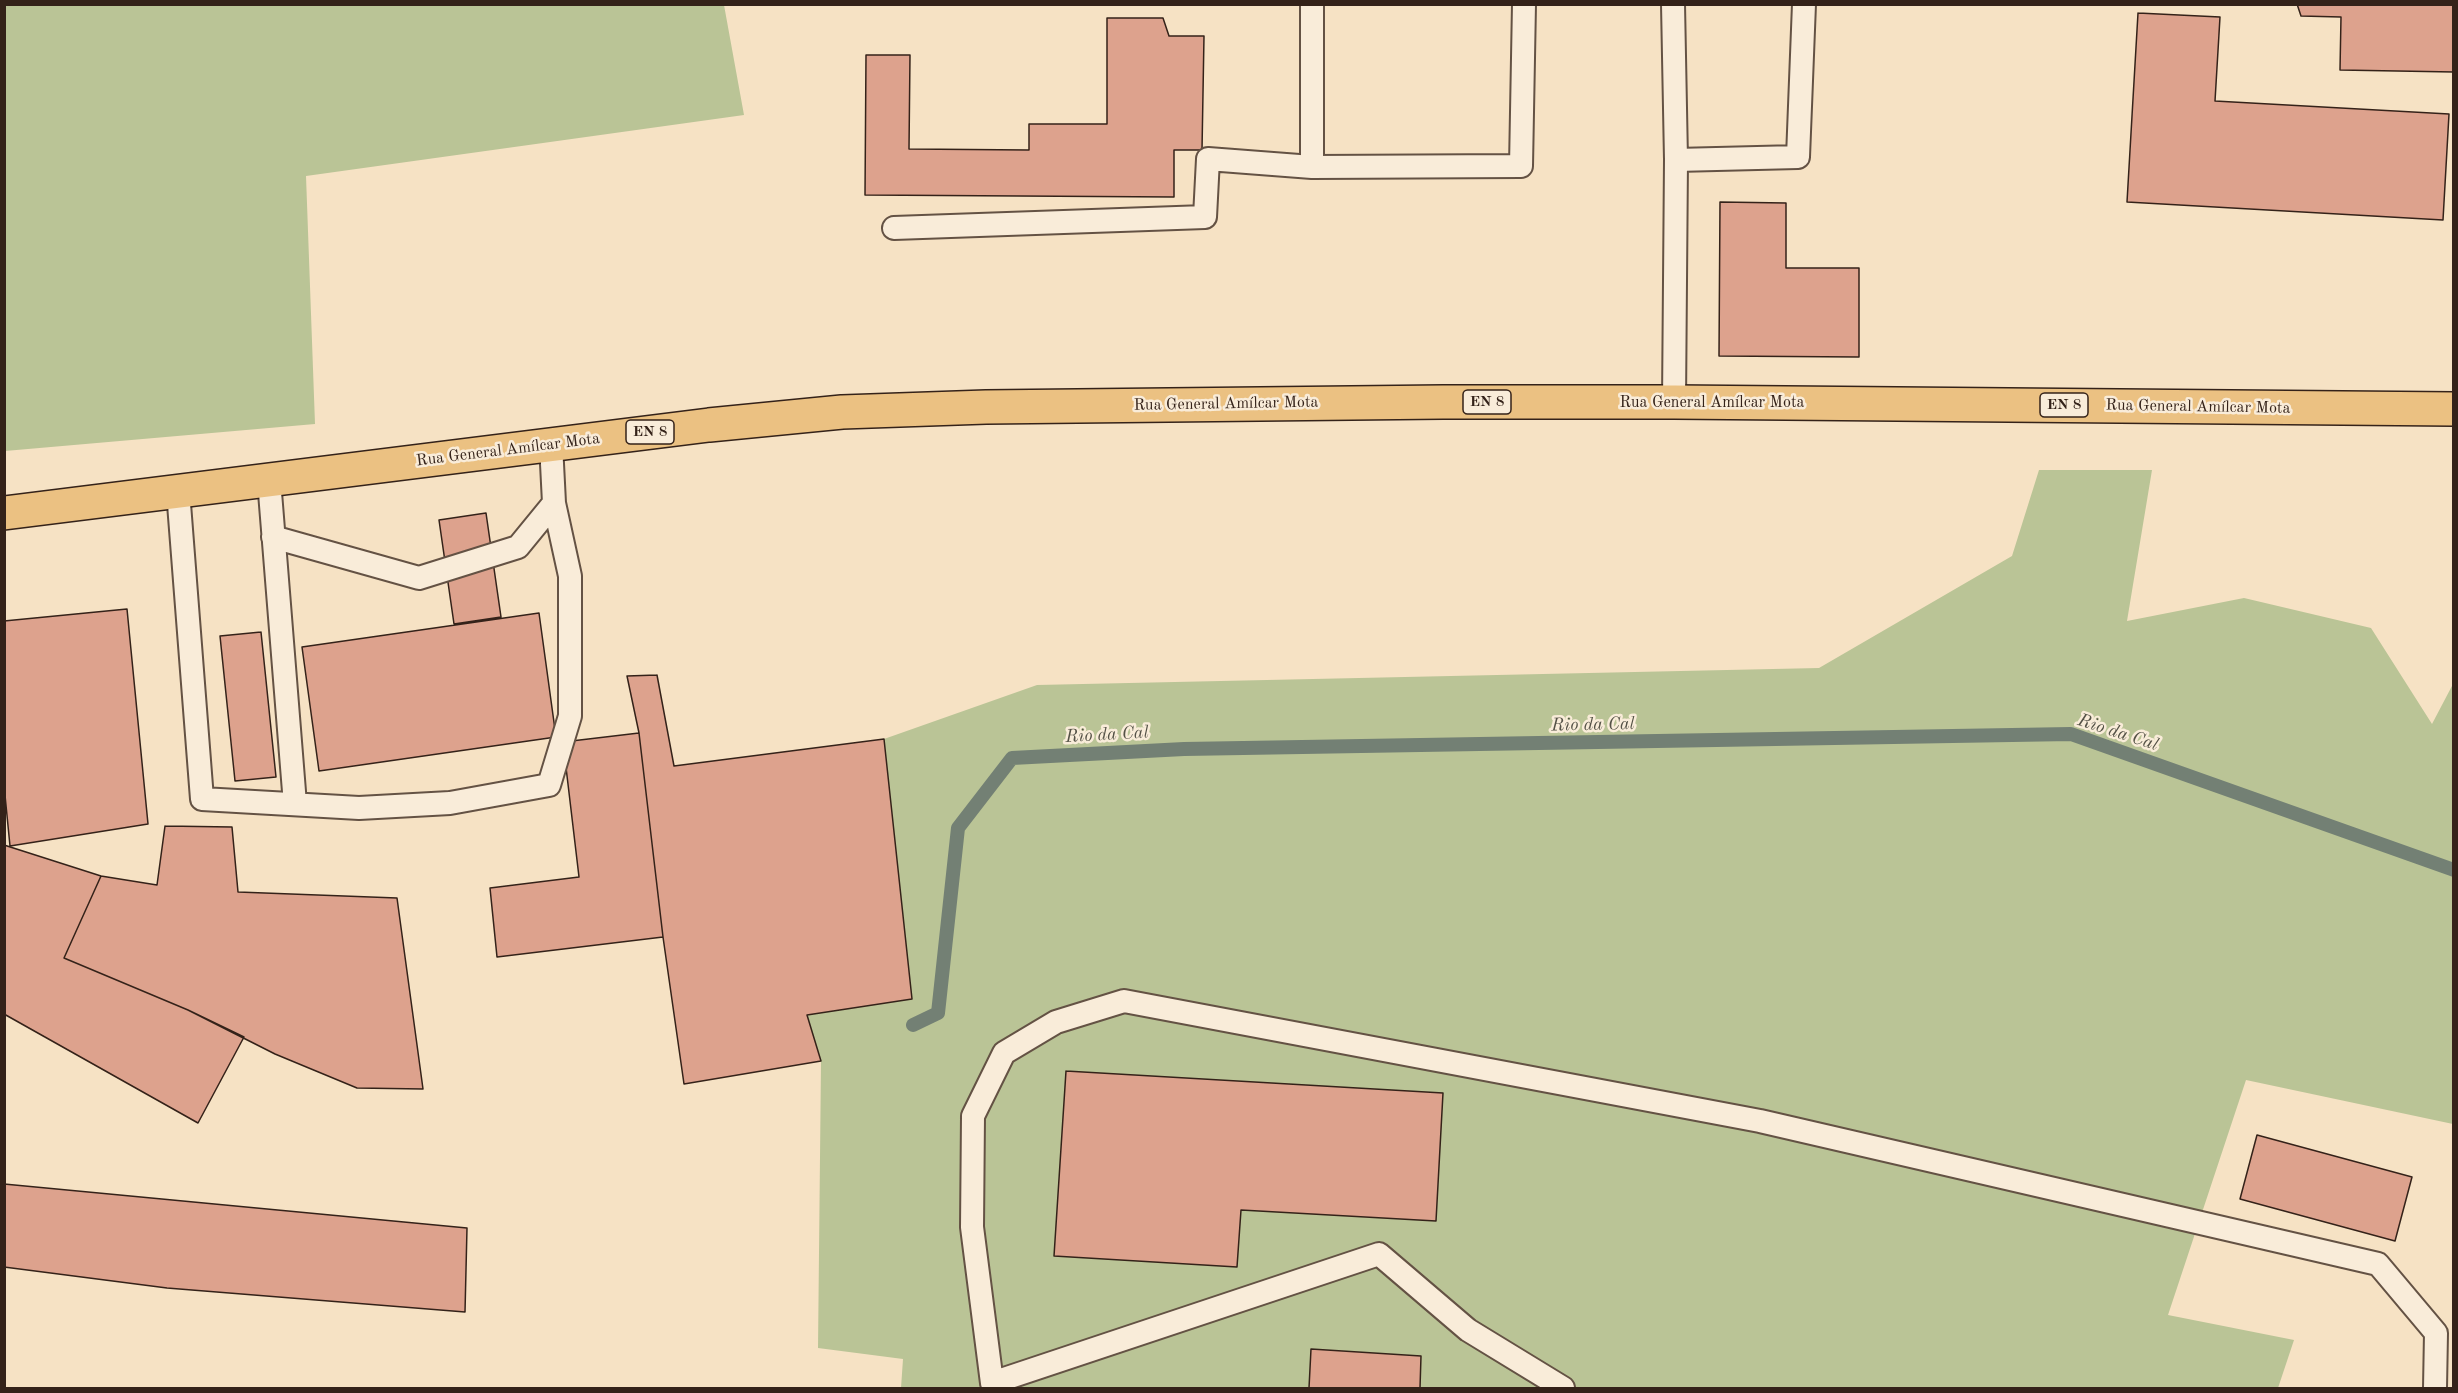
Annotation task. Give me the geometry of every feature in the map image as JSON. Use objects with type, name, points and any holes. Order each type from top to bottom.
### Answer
[{"type":"main road","name":"Rua General Amílcar Mota","points":[[4,513],[551,444],[842,412],[986,407],[1300,403],[1674,402],[2454,409]]},
{"type":"lane","points":[[1312,4],[1312,167]]},
{"type":"lane","points":[[894,228],[1205,217],[1208,159],[1312,167],[1521,166],[1524,4]]},
{"type":"lane","points":[[1673,4],[1676,160],[1674,402]]},
{"type":"lane","points":[[1676,160],[1798,157],[1804,4]]},
{"type":"lane","points":[[177,491],[202,799],[359,808],[450,803],[549,785],[570,716],[570,576],[554,503],[551,444]]},
{"type":"lane","points":[[269,480],[295,804]]},
{"type":"lane","points":[[273,537],[419,578],[518,547],[554,503]]},
{"type":"lane","points":[[1563,1389],[1468,1330],[1379,1254],[992,1383],[972,1227],[973,1116],[1004,1053],[1056,1022],[1124,1001],[1760,1121],[2378,1264],[2436,1334],[2435,1389]]},
{"type":"green space","points":[[5,4],[724,5],[744,115],[306,176],[315,424],[5,451]]},
{"type":"green space","points":[[2039,470],[2152,470],[2127,621],[2244,598],[2371,628],[2432,724],[2453,684],[2453,1124],[2246,1080],[2168,1315],[2294,1340],[2278,1388],[1420,1388],[1420,1356],[1312,1349],[1309,1388],[901,1388],[903,1359],[818,1348],[821,1062],[807,1015],[912,999],[884,739],[1037,685],[1819,668],[2012,556]]},
{"type":"building","points":[[2297,4],[2454,4],[2454,72],[2340,70],[2341,17],[2301,16]]},
{"type":"building","points":[[2138,13],[2220,17],[2215,101],[2449,114],[2443,220],[2127,202]]},
{"type":"building","points":[[1107,18],[1163,18],[1169,36],[1204,36],[1202,150],[1174,150],[1174,197],[865,195],[866,55],[910,55],[909,149],[1029,150],[1029,124],[1107,124]]},
{"type":"building","points":[[1720,202],[1786,203],[1786,268],[1859,268],[1859,357],[1719,356]]},
{"type":"building","points":[[486,513],[501,617],[454,624],[439,520]]},
{"type":"building","points":[[127,609],[148,824],[10,846],[4,785],[4,621]]},
{"type":"building","points":[[539,613],[556,737],[319,771],[302,647]]},
{"type":"building","points":[[261,632],[276,777],[235,781],[220,636]]},
{"type":"building","points":[[657,675],[674,766],[884,739],[912,999],[807,1015],[821,1061],[684,1084],[663,937],[639,733],[627,676]]},
{"type":"building","points":[[639,733],[663,937],[497,957],[490,888],[579,877],[563,742]]},
{"type":"building","points":[[165,826],[232,827],[238,892],[397,898],[423,1089],[357,1088],[275,1054],[188,1010],[64,958],[101,876],[157,885]]},
{"type":"building","points":[[4,845],[101,876],[64,958],[188,1010],[244,1037],[198,1123],[4,1014]]},
{"type":"building","points":[[1066,1071],[1443,1093],[1436,1221],[1241,1210],[1237,1267],[1054,1256]]},
{"type":"building","points":[[2257,1135],[2412,1177],[2395,1241],[2240,1199]]},
{"type":"building","points":[[4,1184],[467,1228],[465,1312],[167,1288],[4,1267]]},
{"type":"building","points":[[1311,1349],[1421,1356],[1420,1388],[1309,1388]]},
{"type":"waterway","name":"Rio da Cal","points":[[913,1025],[938,1013],[958,828],[1012,758],[1184,749],[2071,734],[2454,870]]}]
